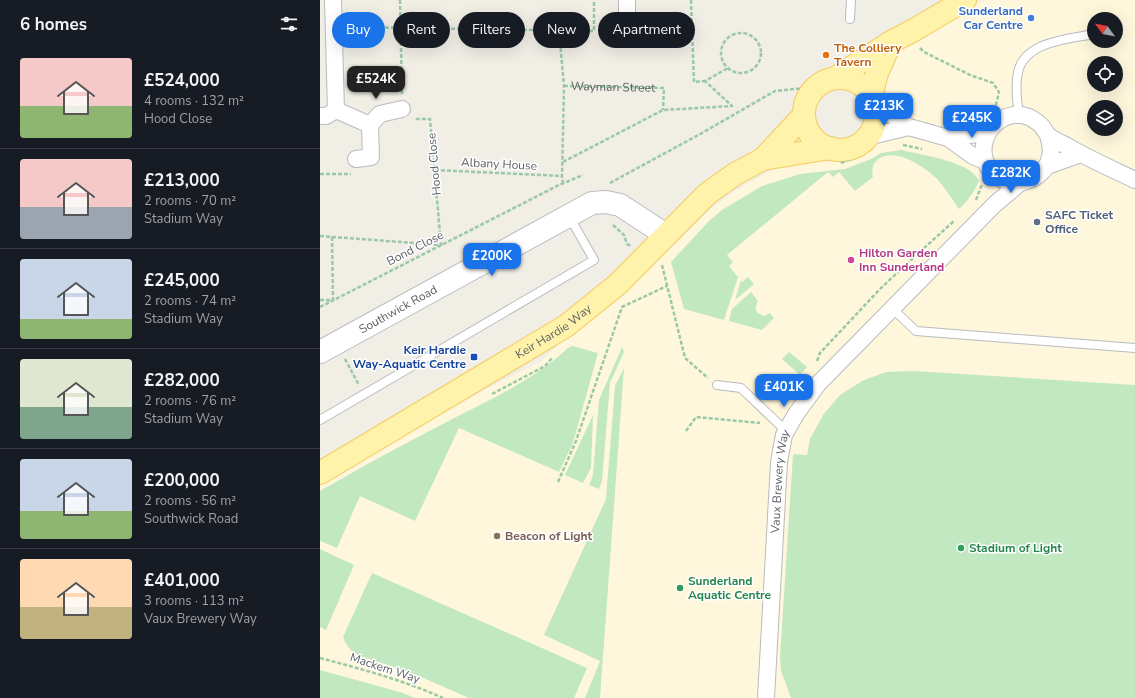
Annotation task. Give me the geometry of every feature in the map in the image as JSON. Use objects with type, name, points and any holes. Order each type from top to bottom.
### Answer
[{"type":"main road","points":[[835,78],[899,37],[960,1]]},
{"type":"main road","points":[[873,100],[877,73],[899,37]]},
{"type":"main road","points":[[835,78],[846,78],[865,88],[873,100],[876,112],[875,121],[867,137],[851,148],[841,150],[820,144],[812,136],[806,126],[804,115],[805,105],[812,91],[824,81],[835,78]]},
{"type":"main road","points":[[764,158],[804,115]]},
{"type":"main road","points":[[764,158],[830,148]]},
{"type":"main road","name":"Keir Hardie Way","points":[[320,472],[566,326],[618,284],[666,234],[708,194],[735,174],[764,158]]},
{"type":"street","points":[[333,0],[333,12]]},
{"type":"street","points":[[627,0],[627,12]]},
{"type":"street","points":[[334,48],[336,110]]},
{"type":"street","points":[[873,100],[909,127],[948,138],[973,156],[985,160]]},
{"type":"street","points":[[356,160],[371,157],[370,125],[380,114],[402,109]]},
{"type":"street","points":[[320,116],[326,116],[336,110]]},
{"type":"street","points":[[336,110],[370,125]]},
{"type":"street","points":[[948,138],[977,134],[991,127],[999,120],[1009,116],[1019,115],[1028,117],[1043,127],[1048,135],[1051,146],[1047,166],[1040,175],[1031,180],[1020,183],[1010,182],[1000,178],[991,171],[985,160],[983,149],[985,138],[991,127]]},
{"type":"street","points":[[867,137],[909,127]]},
{"type":"street","points":[[1048,135],[1081,154],[1135,180]]},
{"type":"street","points":[[1047,166],[1081,154]]},
{"type":"street","points":[[994,204],[1000,178]]},
{"type":"street","name":"Vaux Brewery Way","points":[[766,698],[779,462],[784,435],[818,384],[994,204],[1020,183]]},
{"type":"street","name":"Southwick Road","points":[[328,348],[592,203],[606,202],[620,205],[666,234]]},
{"type":"lane","points":[[850,19],[851,0]]},
{"type":"lane","points":[[1019,115],[1017,88],[1018,72],[1024,58],[1042,46],[1060,40],[1087,35]]},
{"type":"lane","points":[[320,420],[594,260],[569,215]]},
{"type":"lane","points":[[892,308],[916,331],[1135,348]]},
{"type":"lane","points":[[716,385],[741,388],[786,431]]},
{"type":"path","points":[[400,0],[400,12]]},
{"type":"path","points":[[590,31],[594,31],[594,0]]},
{"type":"path","points":[[691,0],[694,82],[705,81],[728,68]]},
{"type":"path","points":[[450,29],[533,30]]},
{"type":"path","points":[[746,33],[757,40],[761,52],[758,65],[747,72],[740,73],[728,68],[722,57],[724,44],[728,39],[733,35],[746,33]]},
{"type":"path","points":[[899,37],[914,43],[924,52],[970,74],[993,83],[999,92],[996,105],[991,109]]},
{"type":"path","points":[[400,48],[402,109]]},
{"type":"path","points":[[561,48],[564,86],[563,184]]},
{"type":"path","points":[[563,162],[663,110],[732,106],[705,81]]},
{"type":"path","name":"Wayman Street","points":[[564,86],[664,88],[663,110]]},
{"type":"path","name":"Hood Close","points":[[402,109],[402,118],[430,119],[441,245]]},
{"type":"path","points":[[320,174],[358,174],[356,160]]},
{"type":"path","name":"Albany House","points":[[435,170],[562,176]]},
{"type":"path","name":"Bond Close","points":[[320,307],[559,185],[583,175]]},
{"type":"path","points":[[972,204],[977,198],[984,181]]},
{"type":"path","points":[[816,364],[820,353],[881,288],[951,223],[958,219]]},
{"type":"path","points":[[320,236],[441,245]]},
{"type":"path","points":[[320,300],[333,300],[332,237]]},
{"type":"path","points":[[558,482],[576,441],[622,307],[667,286]]},
{"type":"path","points":[[328,348],[364,394]]},
{"type":"path","points":[[686,431],[696,417],[760,424],[768,414]]},
{"type":"path","name":"Mackem Way","points":[[320,658],[362,669],[429,692],[442,698]]},
{"type":"shaded area","points":[[984,0],[1135,0],[1135,698],[415,698],[403,693],[320,670],[320,479],[384,442],[541,361],[569,335],[653,264],[707,212],[735,191],[768,172],[783,166],[854,156],[879,140],[890,100],[884,85],[885,71],[898,47],[948,18]]},
{"type":"green space","points":[[902,150],[945,160],[966,168],[974,174],[979,181],[965,203],[959,209],[937,179],[918,164],[902,157],[894,155],[880,158],[873,166],[873,177],[855,191],[839,172],[833,177],[828,172],[727,255],[733,262],[729,266],[738,277],[724,320],[684,309],[671,262],[709,221],[722,210],[762,186],[800,174],[845,169],[871,159],[881,153]]},
{"type":"green space","points":[[748,277],[754,284],[735,300],[741,280],[742,282]]},
{"type":"green space","points":[[751,292],[758,301],[756,306],[757,312],[764,316],[770,313],[774,318],[762,330],[729,321],[732,309]]},
{"type":"green space","points":[[572,346],[598,353],[573,443],[559,472],[459,428],[415,521],[360,496],[337,548],[320,541],[320,491],[406,443],[504,392],[538,372]]},
{"type":"green space","points":[[622,347],[624,352],[610,383],[602,481],[599,489],[589,485],[593,475],[599,400]]},
{"type":"green space","points":[[789,352],[807,367],[800,375],[782,359]]},
{"type":"green space","points":[[624,368],[600,698],[585,698],[600,661],[544,635],[606,499],[615,386]]},
{"type":"green space","name":"Stadium of Light","points":[[913,371],[1135,385],[1135,698],[791,698],[781,671],[780,657],[793,454],[807,455],[810,439],[823,415],[840,395],[862,381],[886,372]]},
{"type":"green space","points":[[593,415],[591,468],[583,483],[565,475]]},
{"type":"green space","points":[[320,549],[354,565],[326,630],[320,627]]},
{"type":"green space","points":[[372,573],[587,668],[574,698],[469,698],[412,673],[354,653],[343,637]]},
{"type":"green space","points":[[320,670],[403,693],[415,698],[320,698]]},
{"type":"place","name":"Sunderland Car Centre","points":[[1031,18]]},
{"type":"place","name":"The Colliery Tavern","points":[[826,55]]},
{"type":"place","name":"SAFC Ticket Office","points":[[1037,222]]},
{"type":"place","name":"Hilton Garden Inn Sunderland","points":[[851,260]]},
{"type":"place","name":"Keir Hardie Way-Aquatic Centre","points":[[474,357]]},
{"type":"place","name":"Beacon of Light","points":[[497,536]]},
{"type":"place","name":"Stadium of Light","points":[[961,548]]},
{"type":"place","name":"Sunderland Aquatic Centre","points":[[680,588]]}]
